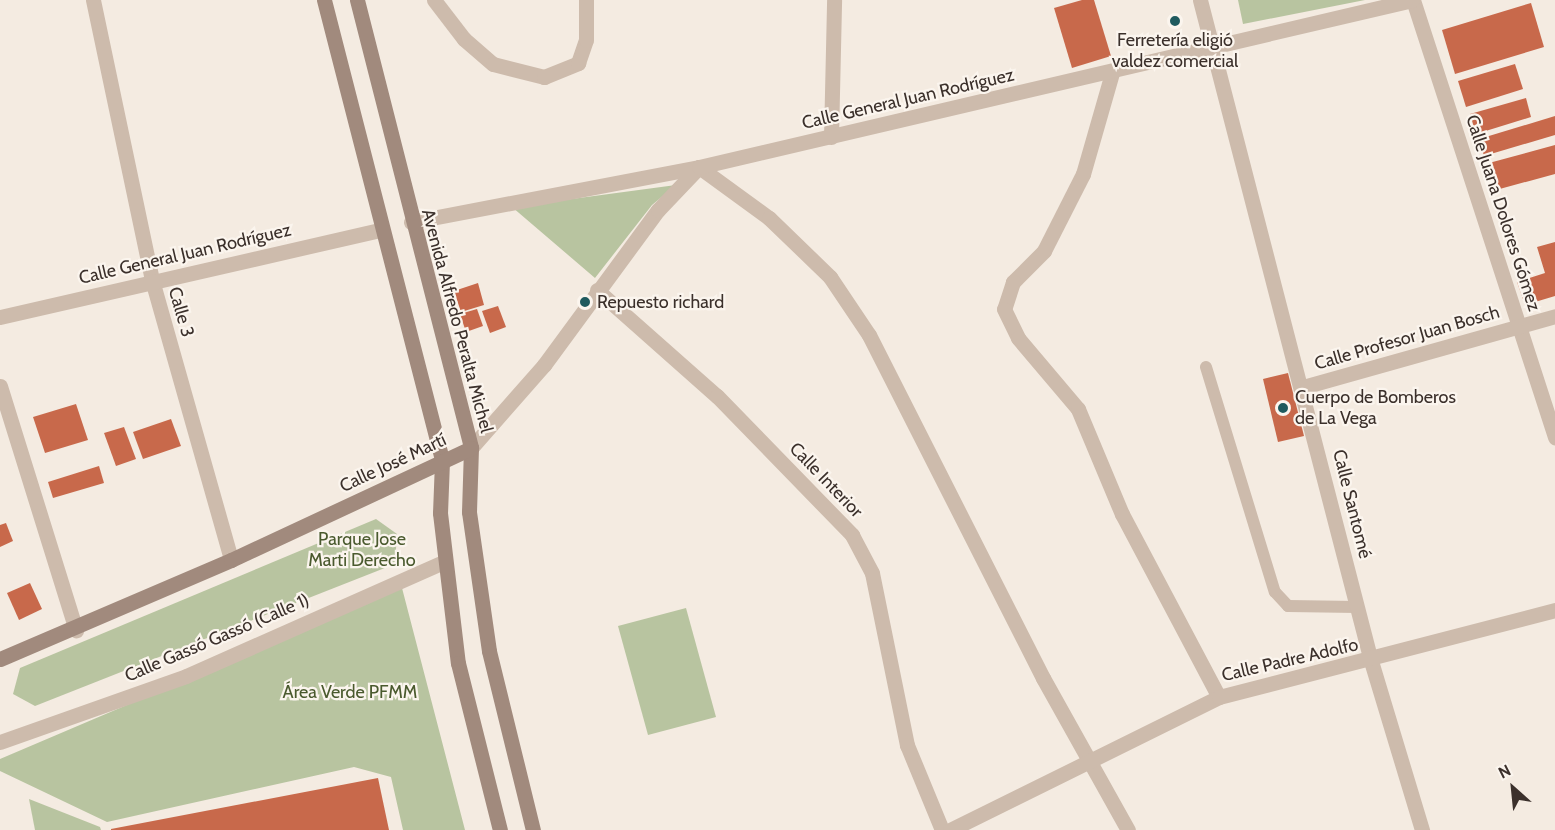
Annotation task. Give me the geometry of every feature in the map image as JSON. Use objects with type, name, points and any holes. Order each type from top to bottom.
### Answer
[{"type":"main road","points":[[324,0],[379,230],[442,461],[445,561],[458,663],[500,830]]},
{"type":"main road","name":"Avenida Alfredo Peralta Michel","points":[[357,0],[411,222],[471,448],[470,522],[489,651],[533,830]]},
{"type":"main road","name":"Calle José Martí","points":[[0,659],[76,630],[471,448]]},
{"type":"street","name":"Calle 3","points":[[93,0],[152,280],[231,560]]},
{"type":"street","points":[[434,0],[464,39],[493,64],[544,77],[578,63],[586,40],[586,0]]},
{"type":"street","points":[[831,136],[834,0]]},
{"type":"street","name":"Calle Santomé","points":[[1200,0],[1210,48],[1303,387],[1371,661],[1422,830]]},
{"type":"street","name":"Calle General Juan Rodríguez","points":[[411,222],[699,167],[1112,73],[1412,0]]},
{"type":"street","name":"Calle Juana Dolores Gómez","points":[[1412,0],[1555,438]]},
{"type":"street","points":[[1112,73],[1083,174],[1044,251],[1013,282],[1004,309],[1018,338],[1078,409],[1122,514],[1219,697]]},
{"type":"street","points":[[699,167],[799,243],[830,277],[869,335],[1128,830]]},
{"type":"street","name":"Calle José Martí","points":[[471,448],[544,365],[658,210],[699,167]]},
{"type":"street","name":"Calle General Juan Rodríguez","points":[[0,317],[152,280],[379,230]]},
{"type":"street","name":"Calle Interior","points":[[597,290],[717,396],[852,534],[872,573],[907,745],[942,830]]},
{"type":"street","name":"Calle Profesor Juan Bosch","points":[[1303,387],[1555,316]]},
{"type":"street","points":[[0,386],[76,630]]},
{"type":"street","name":"Calle Gassó Gassó (Calle 1)","points":[[0,742],[186,676],[445,561]]},
{"type":"street","name":"Calle Padre Adolfo","points":[[950,830],[1219,697],[1371,661],[1555,610]]},
{"type":"lane","points":[[1206,367],[1275,592],[1288,606],[1358,607]]},
{"type":"green space","points":[[1238,0],[1365,0],[1243,24]]},
{"type":"green space","points":[[676,185],[652,205],[595,278],[512,207]]},
{"type":"green space","name":"Parque Jose Marti Derecho","points":[[376,519],[397,534],[395,564],[35,706],[13,694],[20,668]]},
{"type":"green space","name":"Área Verde PFMM","points":[[402,588],[465,830],[403,830],[391,777],[354,767],[107,822],[0,771],[0,759]]},
{"type":"green space","points":[[686,608],[716,717],[648,735],[618,626]]},
{"type":"green space","points":[[29,799],[100,827],[101,830],[35,830]]},
{"type":"building","points":[[1082,0],[1094,0],[1111,56],[1072,68],[1054,8]]},
{"type":"building","points":[[1531,3],[1544,47],[1455,74],[1442,30]]},
{"type":"building","points":[[1515,64],[1523,89],[1466,107],[1458,81]]},
{"type":"building","points":[[1526,98],[1531,117],[1476,134],[1470,114]]},
{"type":"building","points":[[1555,116],[1555,135],[1484,156],[1479,139]]},
{"type":"building","points":[[1555,145],[1555,174],[1496,190],[1489,163]]},
{"type":"building","points":[[1555,242],[1555,296],[1525,305],[1517,282],[1545,273],[1537,247]]},
{"type":"building","points":[[478,283],[484,305],[461,312],[454,291]]},
{"type":"building","points":[[498,306],[506,327],[490,333],[482,311]]},
{"type":"building","points":[[477,309],[483,326],[466,332],[460,314]]},
{"type":"building","name":"Cuerpo de Bomberos de La Vega","points":[[1288,373],[1304,436],[1278,442],[1263,379]]},
{"type":"building","points":[[76,404],[88,440],[45,453],[33,417]]},
{"type":"building","points":[[171,419],[181,446],[143,459],[133,432]]},
{"type":"building","points":[[124,427],[136,459],[116,466],[104,433]]},
{"type":"building","points":[[99,466],[104,483],[53,498],[48,482]]},
{"type":"building","points":[[6,523],[13,541],[0,547],[0,525]]},
{"type":"building","points":[[30,583],[42,609],[19,620],[7,593]]},
{"type":"building","points":[[378,778],[389,830],[111,830],[111,829]]},
{"type":"place","name":"Ferretería eligió valdez comercial","points":[[1175,21]]},
{"type":"place","name":"Repuesto richard","points":[[585,302]]},
{"type":"place","name":"Cuerpo de Bomberos de La Vega","points":[[1283,408]]}]
